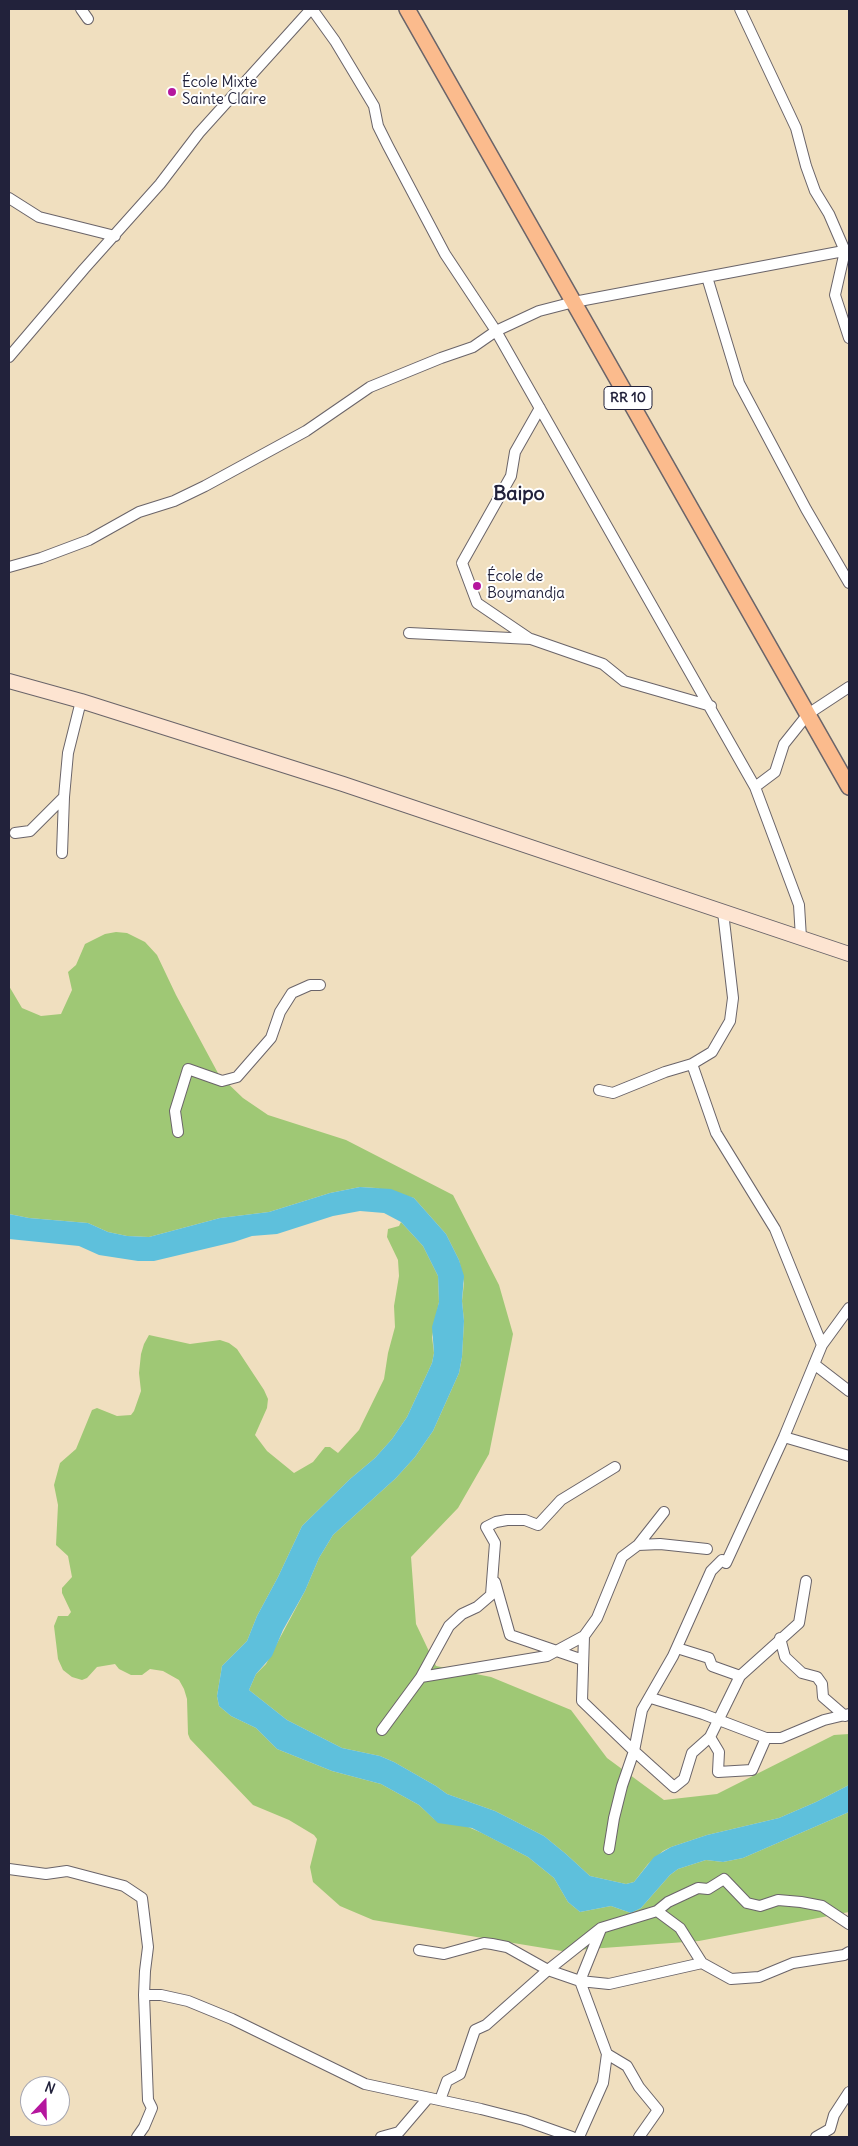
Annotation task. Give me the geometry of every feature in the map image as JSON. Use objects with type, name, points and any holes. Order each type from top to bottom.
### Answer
[{"type":"main road","name":"RR 10","points":[[407,9],[849,787]]},
{"type":"street","points":[[81,9],[88,19]]},
{"type":"street","points":[[9,357],[160,184],[199,134],[312,9],[335,41],[374,106],[378,126],[445,254],[496,330],[711,706],[755,787],[799,905],[801,938]]},
{"type":"street","points":[[740,9],[796,128],[806,166],[816,191],[847,250],[835,295],[849,338]]},
{"type":"street","points":[[9,198],[39,217],[115,236]]},
{"type":"street","points":[[9,567],[41,558],[89,540],[139,512],[174,501],[306,431],[370,388],[441,358],[473,347],[496,330],[539,311],[574,302],[847,250]]},
{"type":"street","points":[[707,277],[739,383],[806,509],[849,583]]},
{"type":"street","points":[[540,408],[515,452],[512,476],[462,563],[477,603],[531,639],[603,664],[624,681],[711,706]]},
{"type":"street","points":[[409,633],[531,639]]},
{"type":"street","points":[[9,681],[81,701],[352,787],[849,954]]},
{"type":"street","points":[[755,787],[775,772],[784,744],[808,714],[849,687]]},
{"type":"street","points":[[62,853],[68,753],[81,701]]},
{"type":"street","points":[[14,832],[30,831],[64,797]]},
{"type":"street","points":[[600,1090],[613,1093],[665,1072],[692,1064],[712,1052],[730,1021],[732,998],[723,912]]},
{"type":"street","points":[[178,1132],[175,1111],[188,1069],[222,1081],[237,1077],[271,1038],[280,1012],[292,993],[310,985],[320,985]]},
{"type":"street","points":[[692,1064],[716,1133],[775,1229],[822,1345]]},
{"type":"street","points":[[609,1849],[622,1786],[634,1752],[642,1710],[651,1698],[677,1648],[711,1571],[724,1562],[784,1436],[822,1345],[849,1308]]},
{"type":"street","points":[[814,1364],[849,1391]]},
{"type":"street","points":[[784,1436],[848,1456]]},
{"type":"street","points":[[382,1730],[421,1676],[449,1626],[462,1614],[477,1607],[491,1595],[494,1543],[486,1527],[496,1522],[507,1520],[525,1520],[538,1525],[561,1500],[615,1467]]},
{"type":"street","points":[[421,1676],[546,1656],[584,1636],[597,1618],[622,1557],[638,1546],[664,1512]]},
{"type":"street","points":[[638,1546],[660,1544],[707,1549]]},
{"type":"street","points":[[493,1574],[510,1635],[583,1660]]},
{"type":"street","points":[[584,1636],[582,1700],[634,1752],[674,1787],[684,1779],[692,1753],[710,1737],[740,1676],[780,1638],[799,1623],[806,1581]]},
{"type":"street","points":[[780,1638],[785,1657],[802,1673],[817,1677],[822,1684],[823,1697],[847,1715]]},
{"type":"street","points":[[677,1648],[709,1658],[712,1666],[740,1676]]},
{"type":"street","points":[[651,1698],[766,1738],[781,1738],[824,1720],[847,1715]]},
{"type":"street","points":[[710,1737],[719,1752],[718,1772],[752,1770],[766,1738]]},
{"type":"street","points":[[9,1869],[46,1874],[67,1871],[124,1886],[142,1898],[148,1946],[144,1995],[148,2100],[152,2108],[144,2127],[137,2137]]},
{"type":"street","points":[[440,2100],[446,2081],[460,2074],[475,2030],[486,2025],[548,1970],[601,1928],[657,1911],[668,1902],[698,1888],[708,1889],[724,1879],[747,1903],[760,1906],[778,1900],[822,1906],[849,1924]]},
{"type":"street","points":[[657,1911],[680,1928],[702,1963],[731,1978],[759,1976],[793,1963],[844,1955],[849,1952]]},
{"type":"street","points":[[579,2137],[603,2083],[606,2054],[580,1980],[601,1928]]},
{"type":"street","points":[[419,1950],[444,1954],[484,1943],[492,1944],[507,1947],[548,1970],[580,1980],[609,1984],[702,1963]]},
{"type":"street","points":[[144,1995],[188,2001],[232,2019],[365,2084],[524,2120],[572,2137]]},
{"type":"street","points":[[606,2054],[627,2066],[639,2087],[658,2110],[639,2137]]},
{"type":"street","points":[[816,2137],[830,2129],[834,2115],[849,2092]]},
{"type":"street","points":[[381,2137],[399,2132],[428,2098]]},
{"type":"green space","points":[[127,933],[145,942],[157,955],[219,1075],[243,1098],[268,1115],[346,1140],[453,1195],[499,1285],[513,1334],[489,1454],[458,1508],[411,1557],[416,1624],[436,1666],[491,1677],[571,1710],[607,1758],[664,1800],[717,1794],[834,1735],[849,1734],[849,1785],[779,1818],[707,1835],[671,1847],[663,1851],[648,1864],[634,1882],[626,1884],[590,1876],[544,1836],[495,1811],[447,1794],[394,1762],[380,1756],[342,1748],[287,1720],[249,1690],[256,1674],[266,1664],[305,1591],[319,1558],[333,1535],[396,1478],[415,1457],[433,1431],[459,1373],[464,1321],[462,1301],[464,1283],[459,1260],[446,1234],[414,1198],[376,1188],[360,1187],[330,1193],[269,1212],[220,1218],[149,1237],[127,1236],[108,1232],[88,1223],[29,1218],[9,1214],[9,986],[22,1008],[41,1016],[61,1014],[72,990],[68,972],[76,965],[85,944],[105,934]]},
{"type":"green space","points":[[401,1222],[423,1246],[438,1276],[439,1302],[432,1337],[434,1353],[432,1363],[407,1417],[392,1439],[375,1458],[350,1479],[302,1526],[257,1616],[247,1641],[222,1666],[217,1696],[219,1706],[231,1716],[256,1728],[277,1749],[332,1771],[381,1784],[419,1805],[434,1819],[466,1826],[528,1857],[554,1878],[568,1902],[580,1912],[611,1906],[631,1913],[641,1908],[670,1875],[678,1869],[706,1860],[723,1862],[743,1858],[849,1812],[849,1912],[699,1941],[562,1951],[373,1920],[340,1906],[313,1882],[310,1867],[317,1839],[314,1835],[289,1820],[253,1805],[190,1739],[188,1734],[187,1699],[179,1680],[163,1671],[150,1669],[142,1675],[131,1675],[119,1669],[115,1664],[97,1667],[87,1678],[82,1680],[72,1677],[63,1670],[58,1659],[54,1626],[58,1616],[68,1616],[71,1612],[62,1593],[62,1588],[72,1577],[68,1556],[56,1545],[58,1505],[54,1485],[60,1463],[76,1449],[92,1410],[97,1408],[117,1416],[131,1415],[141,1391],[139,1373],[141,1354],[149,1335],[190,1344],[220,1340],[229,1343],[237,1349],[268,1399],[267,1408],[255,1435],[267,1451],[294,1473],[313,1462],[325,1447],[330,1447],[338,1453],[359,1430],[384,1379],[395,1327],[394,1306],[399,1276],[398,1260],[387,1237],[388,1229],[399,1226]]},
{"type":"water","points":[[360,1187],[391,1189],[414,1198],[446,1234],[459,1260],[464,1276],[462,1301],[464,1321],[459,1373],[433,1431],[415,1457],[396,1478],[333,1535],[319,1558],[305,1591],[283,1630],[272,1656],[256,1674],[249,1690],[287,1720],[342,1748],[380,1756],[394,1762],[447,1794],[495,1811],[544,1836],[590,1876],[626,1884],[634,1882],[654,1857],[671,1847],[707,1835],[779,1818],[849,1785],[849,1812],[743,1858],[723,1862],[706,1860],[678,1869],[670,1875],[641,1908],[631,1913],[611,1906],[580,1912],[568,1902],[554,1878],[528,1857],[472,1828],[438,1823],[419,1805],[381,1784],[332,1771],[277,1749],[256,1728],[231,1716],[219,1706],[217,1696],[222,1666],[247,1641],[257,1616],[302,1526],[350,1479],[375,1458],[392,1439],[407,1417],[432,1363],[434,1353],[432,1327],[439,1302],[438,1276],[423,1246],[401,1222],[384,1213],[360,1211],[333,1216],[277,1234],[252,1236],[154,1261],[138,1261],[99,1255],[79,1246],[9,1239],[9,1214],[29,1218],[88,1223],[108,1232],[127,1236],[149,1237],[220,1218],[269,1212],[330,1193]]},
{"type":"place","name":"École Mixte Sainte Claire","points":[[172,92]]},
{"type":"place","name":"École de Boymandja","points":[[477,586]]},
{"type":"district","name":"Baipo","points":[[519,494]]}]
